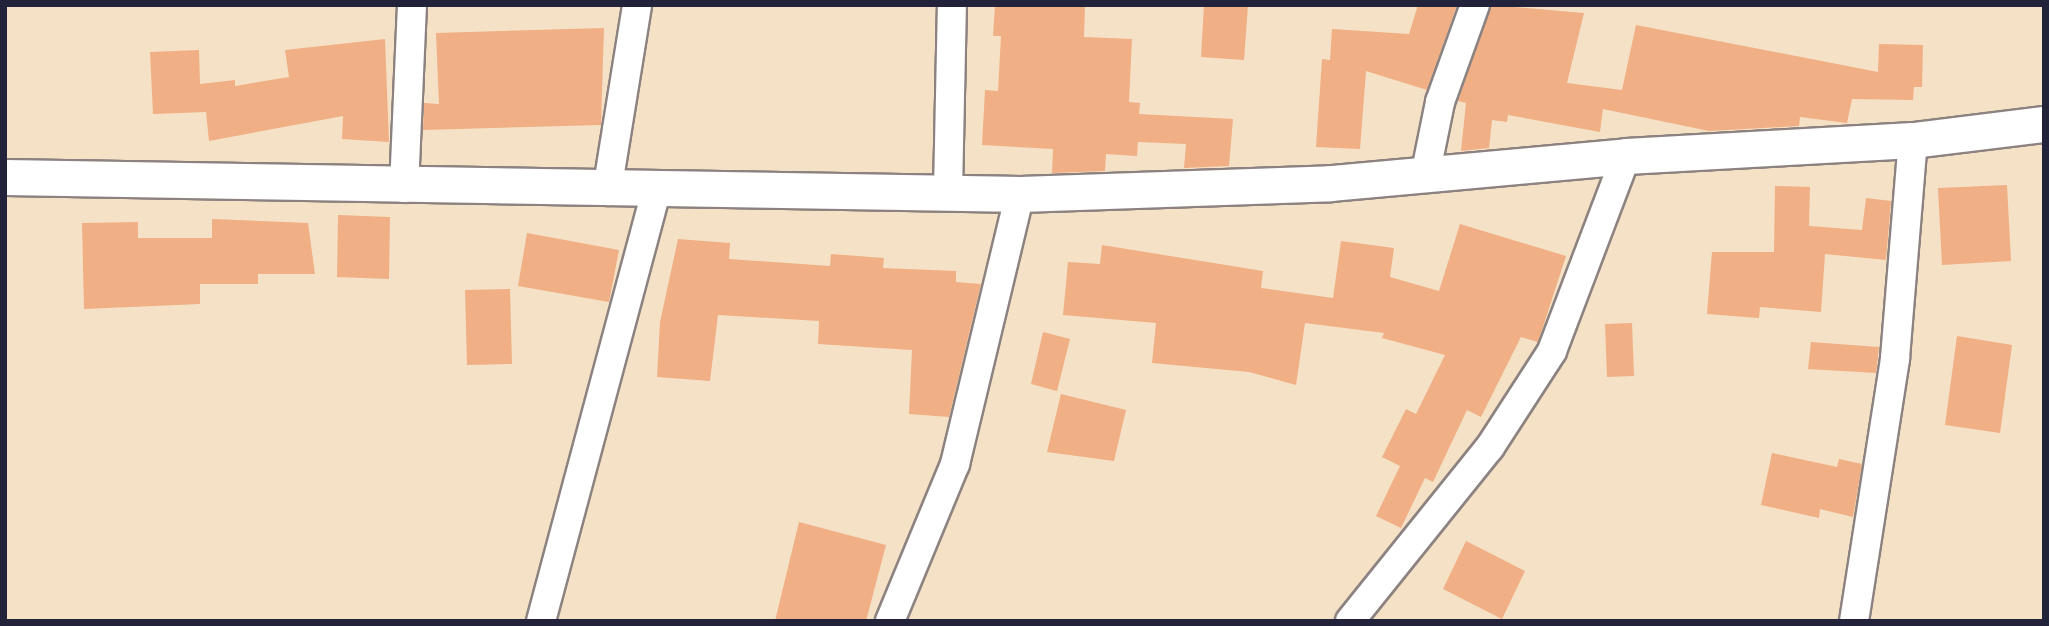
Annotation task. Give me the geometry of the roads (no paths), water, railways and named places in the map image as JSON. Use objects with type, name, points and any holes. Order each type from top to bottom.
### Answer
[{"type":"street","points":[[404,188],[412,5]]},
{"type":"street","points":[[607,191],[637,5]]},
{"type":"street","points":[[948,192],[952,5]]},
{"type":"street","points":[[1425,176],[1440,102],[1475,5]]},
{"type":"street","points":[[5,177],[404,188],[1020,194],[1425,176],[1626,156],[1913,140],[2044,124]]},
{"type":"street","points":[[1854,621],[1895,358],[1913,140]]},
{"type":"street","points":[[1350,621],[1490,447],[1552,351],[1626,156]]},
{"type":"street","points":[[541,621],[656,191]]},
{"type":"street","points":[[890,621],[955,464],[1020,194]]}]
